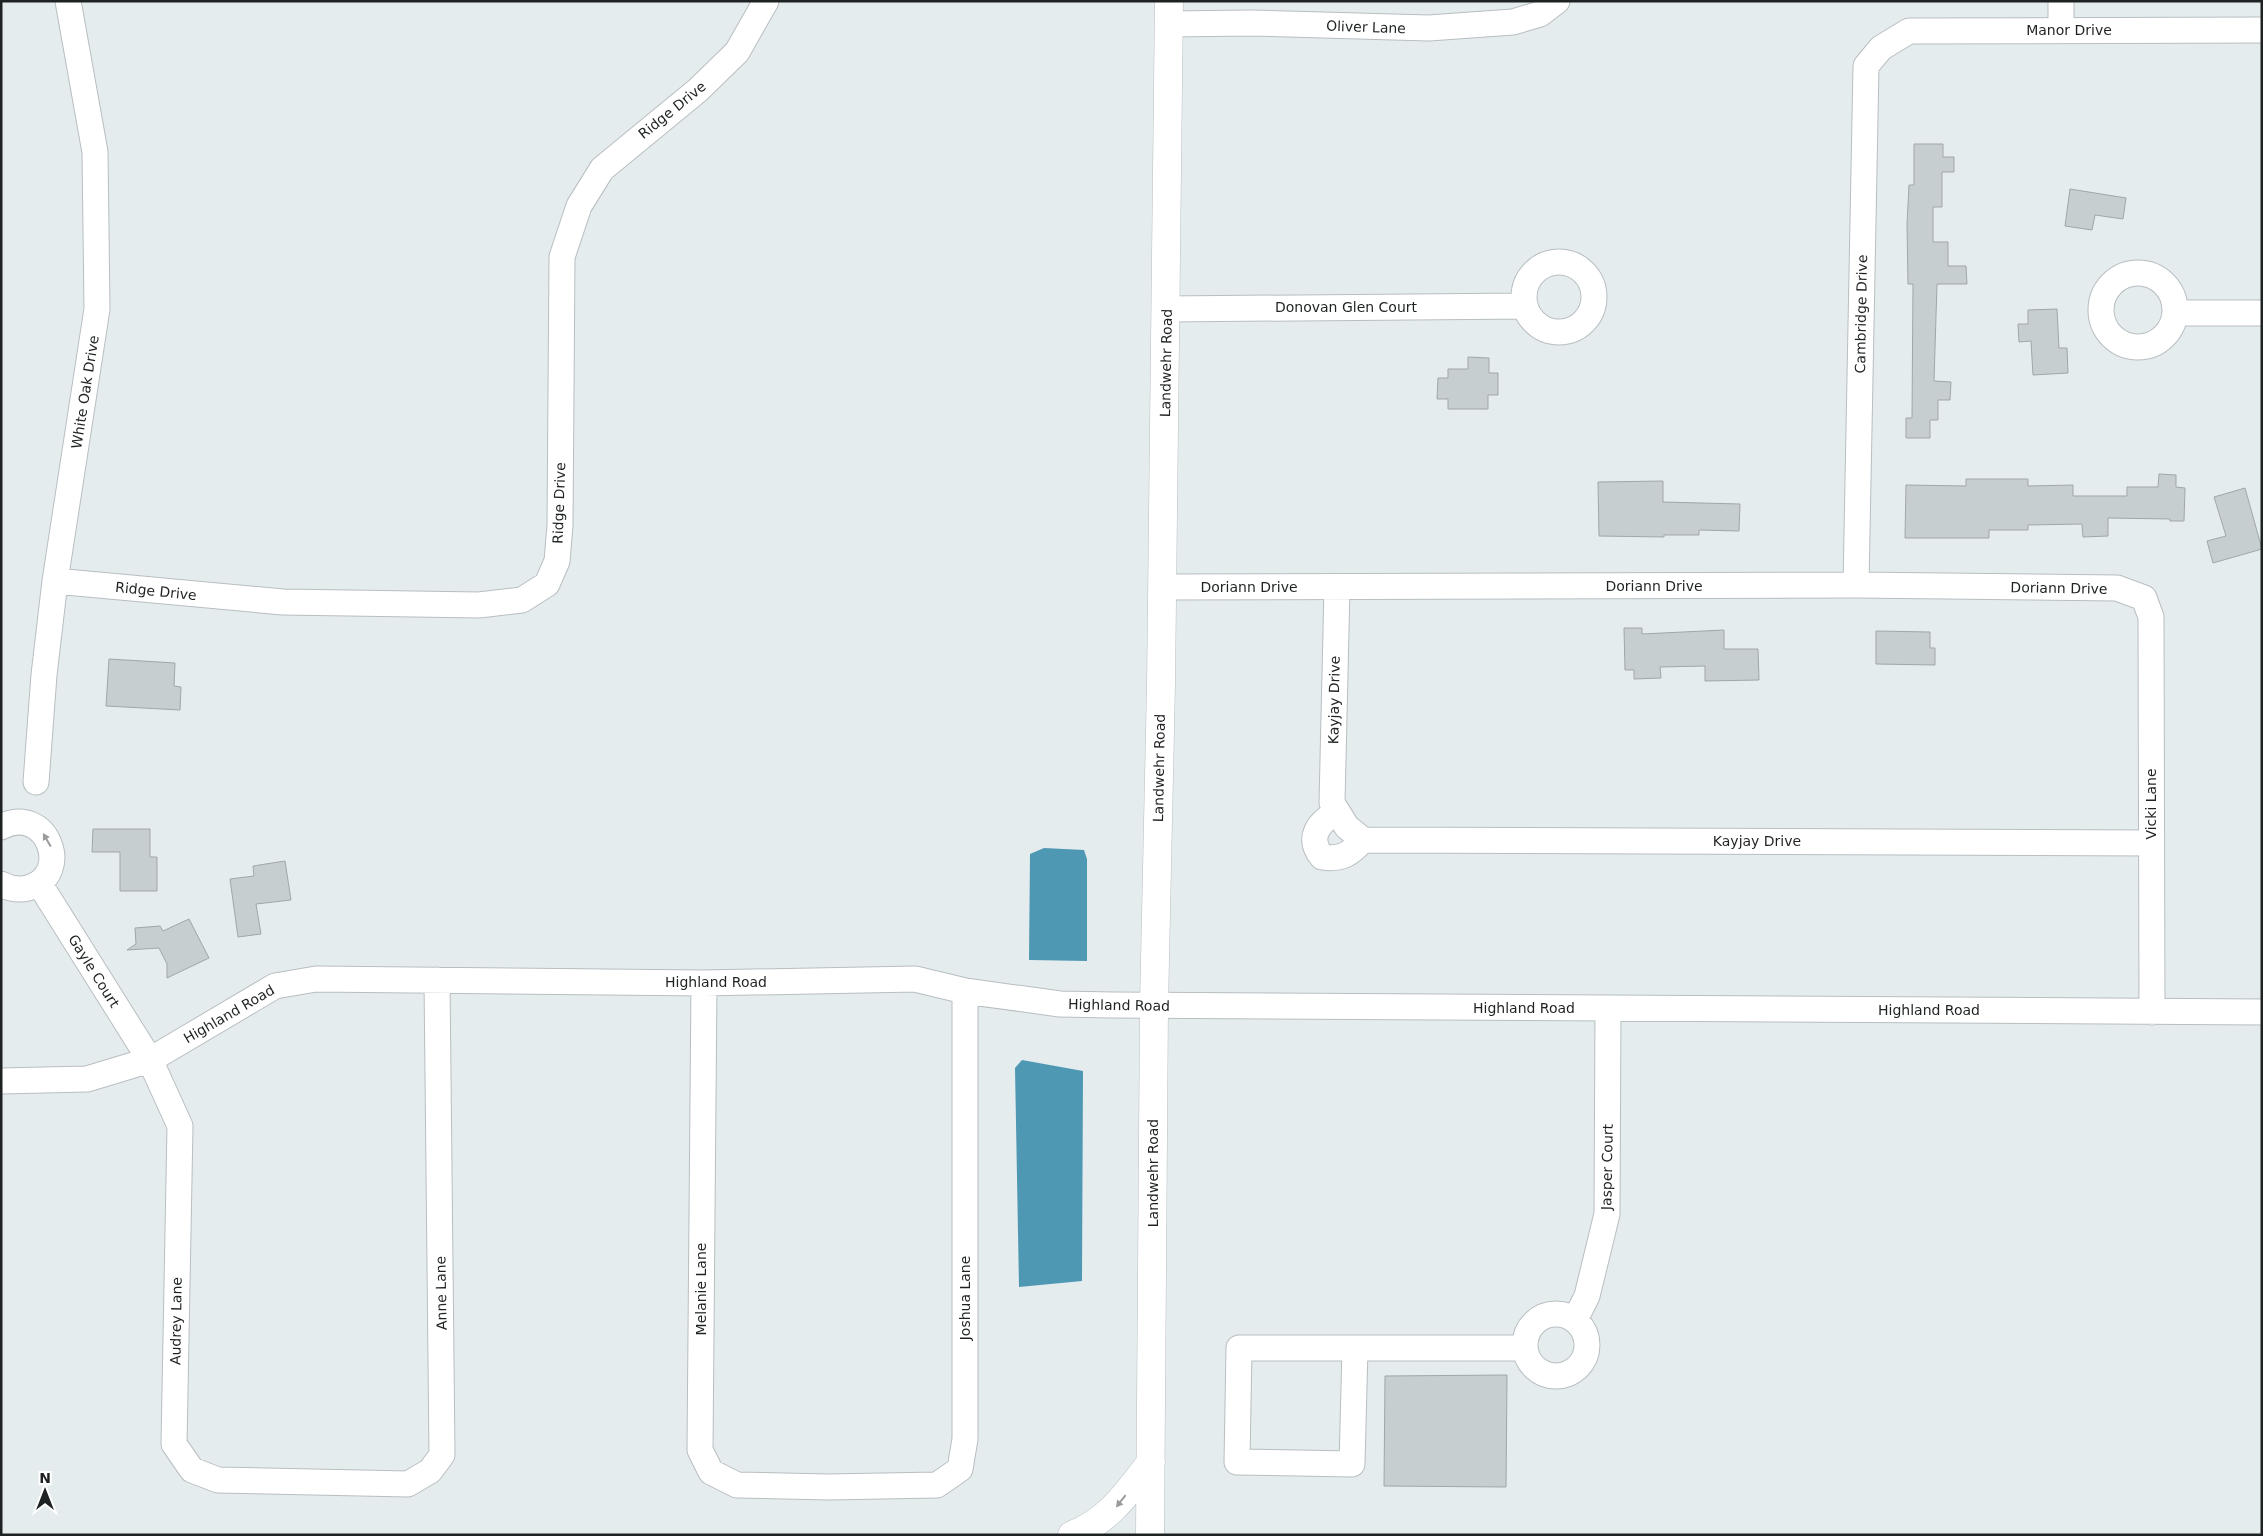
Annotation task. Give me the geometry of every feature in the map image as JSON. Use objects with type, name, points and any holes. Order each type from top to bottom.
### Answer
[{"type":"main road","name":"Landwehr Road","points":[[1150,1535],[1154,1006],[1167,309],[1169,13]]},
{"type":"main road","points":[[1072,1535],[1085,1530],[1115,1509],[1151,1462]]},
{"type":"street","name":"White Oak Drive","points":[[36,782],[40,709],[55,581],[97,309],[95,152],[68,1]]},
{"type":"street","name":"Ridge Drive","points":[[55,581],[283,602],[478,605],[522,600],[547,584],[557,561],[560,525],[562,257],[579,206],[602,169],[698,90],[737,52],[766,1]]},
{"type":"street","points":[[2061,1],[2061,29]]},
{"type":"street","name":"Oliver Lane","points":[[1169,13],[1250,24],[1429,28],[1513,22],[1540,14],[1557,2]]},
{"type":"street","name":"Manor Drive","points":[[1881,48],[1910,31],[2061,29],[2262,30]]},
{"type":"street","name":"Cambridge Drive","points":[[1856,585],[1866,66],[1881,48]]},
{"type":"street","name":"Donovan Glen Court","points":[[1167,309],[1525,306]]},
{"type":"street","points":[[2175,313],[2262,313]]},
{"type":"street","name":"Doriann Drive","points":[[1162,587],[1337,588],[1856,585],[2117,588],[2144,598]]},
{"type":"street","name":"Kayjay Drive","points":[[1337,588],[1332,803],[1347,827],[1363,840],[2151,842]]},
{"type":"street","name":"Vicki Lane","points":[[2144,598],[2151,618],[2152,1012]]},
{"type":"street","points":[[1337,812],[1323,819],[1314,839],[1318,852],[1322,857],[1344,857],[1352,852],[1363,840]]},
{"type":"street","points":[[1,827],[15,822],[23,822],[38,828],[48,840],[52,855],[52,863],[38,883],[19,889],[1,884]]},
{"type":"street","name":"Gayle Court","points":[[38,883],[150,1060]]},
{"type":"street","name":"Highland Road","points":[[1,1081],[87,1079],[150,1060],[275,986],[316,979],[704,983],[915,979],[965,991],[1060,1004],[1154,1006],[2262,1012]]},
{"type":"street","name":"Anne Lane","points":[[303,1482],[408,1484],[430,1471],[442,1455],[437,980]]},
{"type":"street","name":"Melanie Lane","points":[[704,983],[700,1450],[711,1472],[737,1484],[829,1487]]},
{"type":"street","name":"Joshua Lane","points":[[829,1487],[937,1485],[960,1469],[965,1439],[965,991]]},
{"type":"street","name":"Jasper Court","points":[[1574,1320],[1587,1296],[1607,1214],[1608,1008]]},
{"type":"street","name":"Audrey Lane","points":[[150,1060],[180,1126],[174,1444],[192,1470],[218,1480],[303,1482]]},
{"type":"street","points":[[1558,1314],[1574,1320],[1584,1332],[1587,1346],[1585,1357],[1579,1366],[1571,1372],[1551,1376],[1542,1373],[1533,1366],[1527,1358],[1525,1348],[1528,1330],[1540,1317],[1558,1314]]},
{"type":"street","points":[[1354,1348],[1352,1464],[1237,1462],[1239,1348],[1354,1348],[1525,1348]]},
{"type":"water","points":[[1044,848],[1084,850],[1087,859],[1087,961],[1029,960],[1030,854]]},
{"type":"water","points":[[1022,1060],[1083,1071],[1082,1281],[1019,1287],[1015,1068]]},
{"type":"building","points":[[1914,144],[1943,144],[1943,157],[1954,157],[1954,172],[1942,172],[1942,207],[1933,207],[1933,242],[1948,242],[1948,266],[1966,266],[1967,284],[1937,284],[1934,381],[1951,382],[1950,400],[1938,400],[1938,420],[1930,420],[1930,438],[1906,438],[1906,418],[1912,418],[1913,284],[1908,284],[1907,225],[1909,185],[1914,185]]},
{"type":"building","points":[[2070,189],[2126,198],[2123,219],[2095,215],[2092,230],[2065,226]]},
{"type":"building","points":[[2057,309],[2059,348],[2067,348],[2068,373],[2033,375],[2031,341],[2019,342],[2018,324],[2028,324],[2028,310]]},
{"type":"building","points":[[1468,357],[1489,358],[1489,373],[1498,373],[1498,395],[1488,395],[1488,409],[1448,409],[1448,399],[1437,399],[1438,378],[1448,378],[1448,369],[1468,369]]},
{"type":"building","points":[[2159,474],[2176,475],[2176,487],[2185,488],[2184,521],[2108,518],[2108,536],[2083,537],[2082,524],[2028,525],[2028,530],[1989,530],[1989,538],[1905,538],[1906,485],[1966,486],[1966,479],[2028,479],[2028,486],[2073,485],[2073,496],[2127,496],[2127,487],[2158,487]]},
{"type":"building","points":[[1663,481],[1663,502],[1740,504],[1739,531],[1699,530],[1699,535],[1664,535],[1664,537],[1599,536],[1598,482]]},
{"type":"building","points":[[2245,488],[2262,549],[2213,563],[2207,541],[2226,536],[2214,497]]},
{"type":"building","points":[[1624,628],[1642,628],[1642,634],[1724,630],[1724,649],[1758,649],[1759,680],[1705,681],[1705,666],[1660,667],[1661,678],[1634,679],[1634,670],[1625,670]]},
{"type":"building","points":[[1876,631],[1930,632],[1930,648],[1935,648],[1935,665],[1876,664]]},
{"type":"building","points":[[109,659],[175,663],[174,686],[181,687],[180,710],[106,706]]},
{"type":"building","points":[[93,829],[150,829],[150,857],[157,857],[157,891],[120,891],[120,852],[92,852]]},
{"type":"building","points":[[285,861],[291,900],[256,904],[261,934],[238,937],[230,879],[254,876],[253,866]]},
{"type":"building","points":[[189,919],[209,958],[167,978],[167,964],[159,948],[127,950],[136,944],[135,928],[160,926],[163,931]]},
{"type":"building","points":[[1507,1375],[1506,1487],[1384,1486],[1385,1376]]}]
